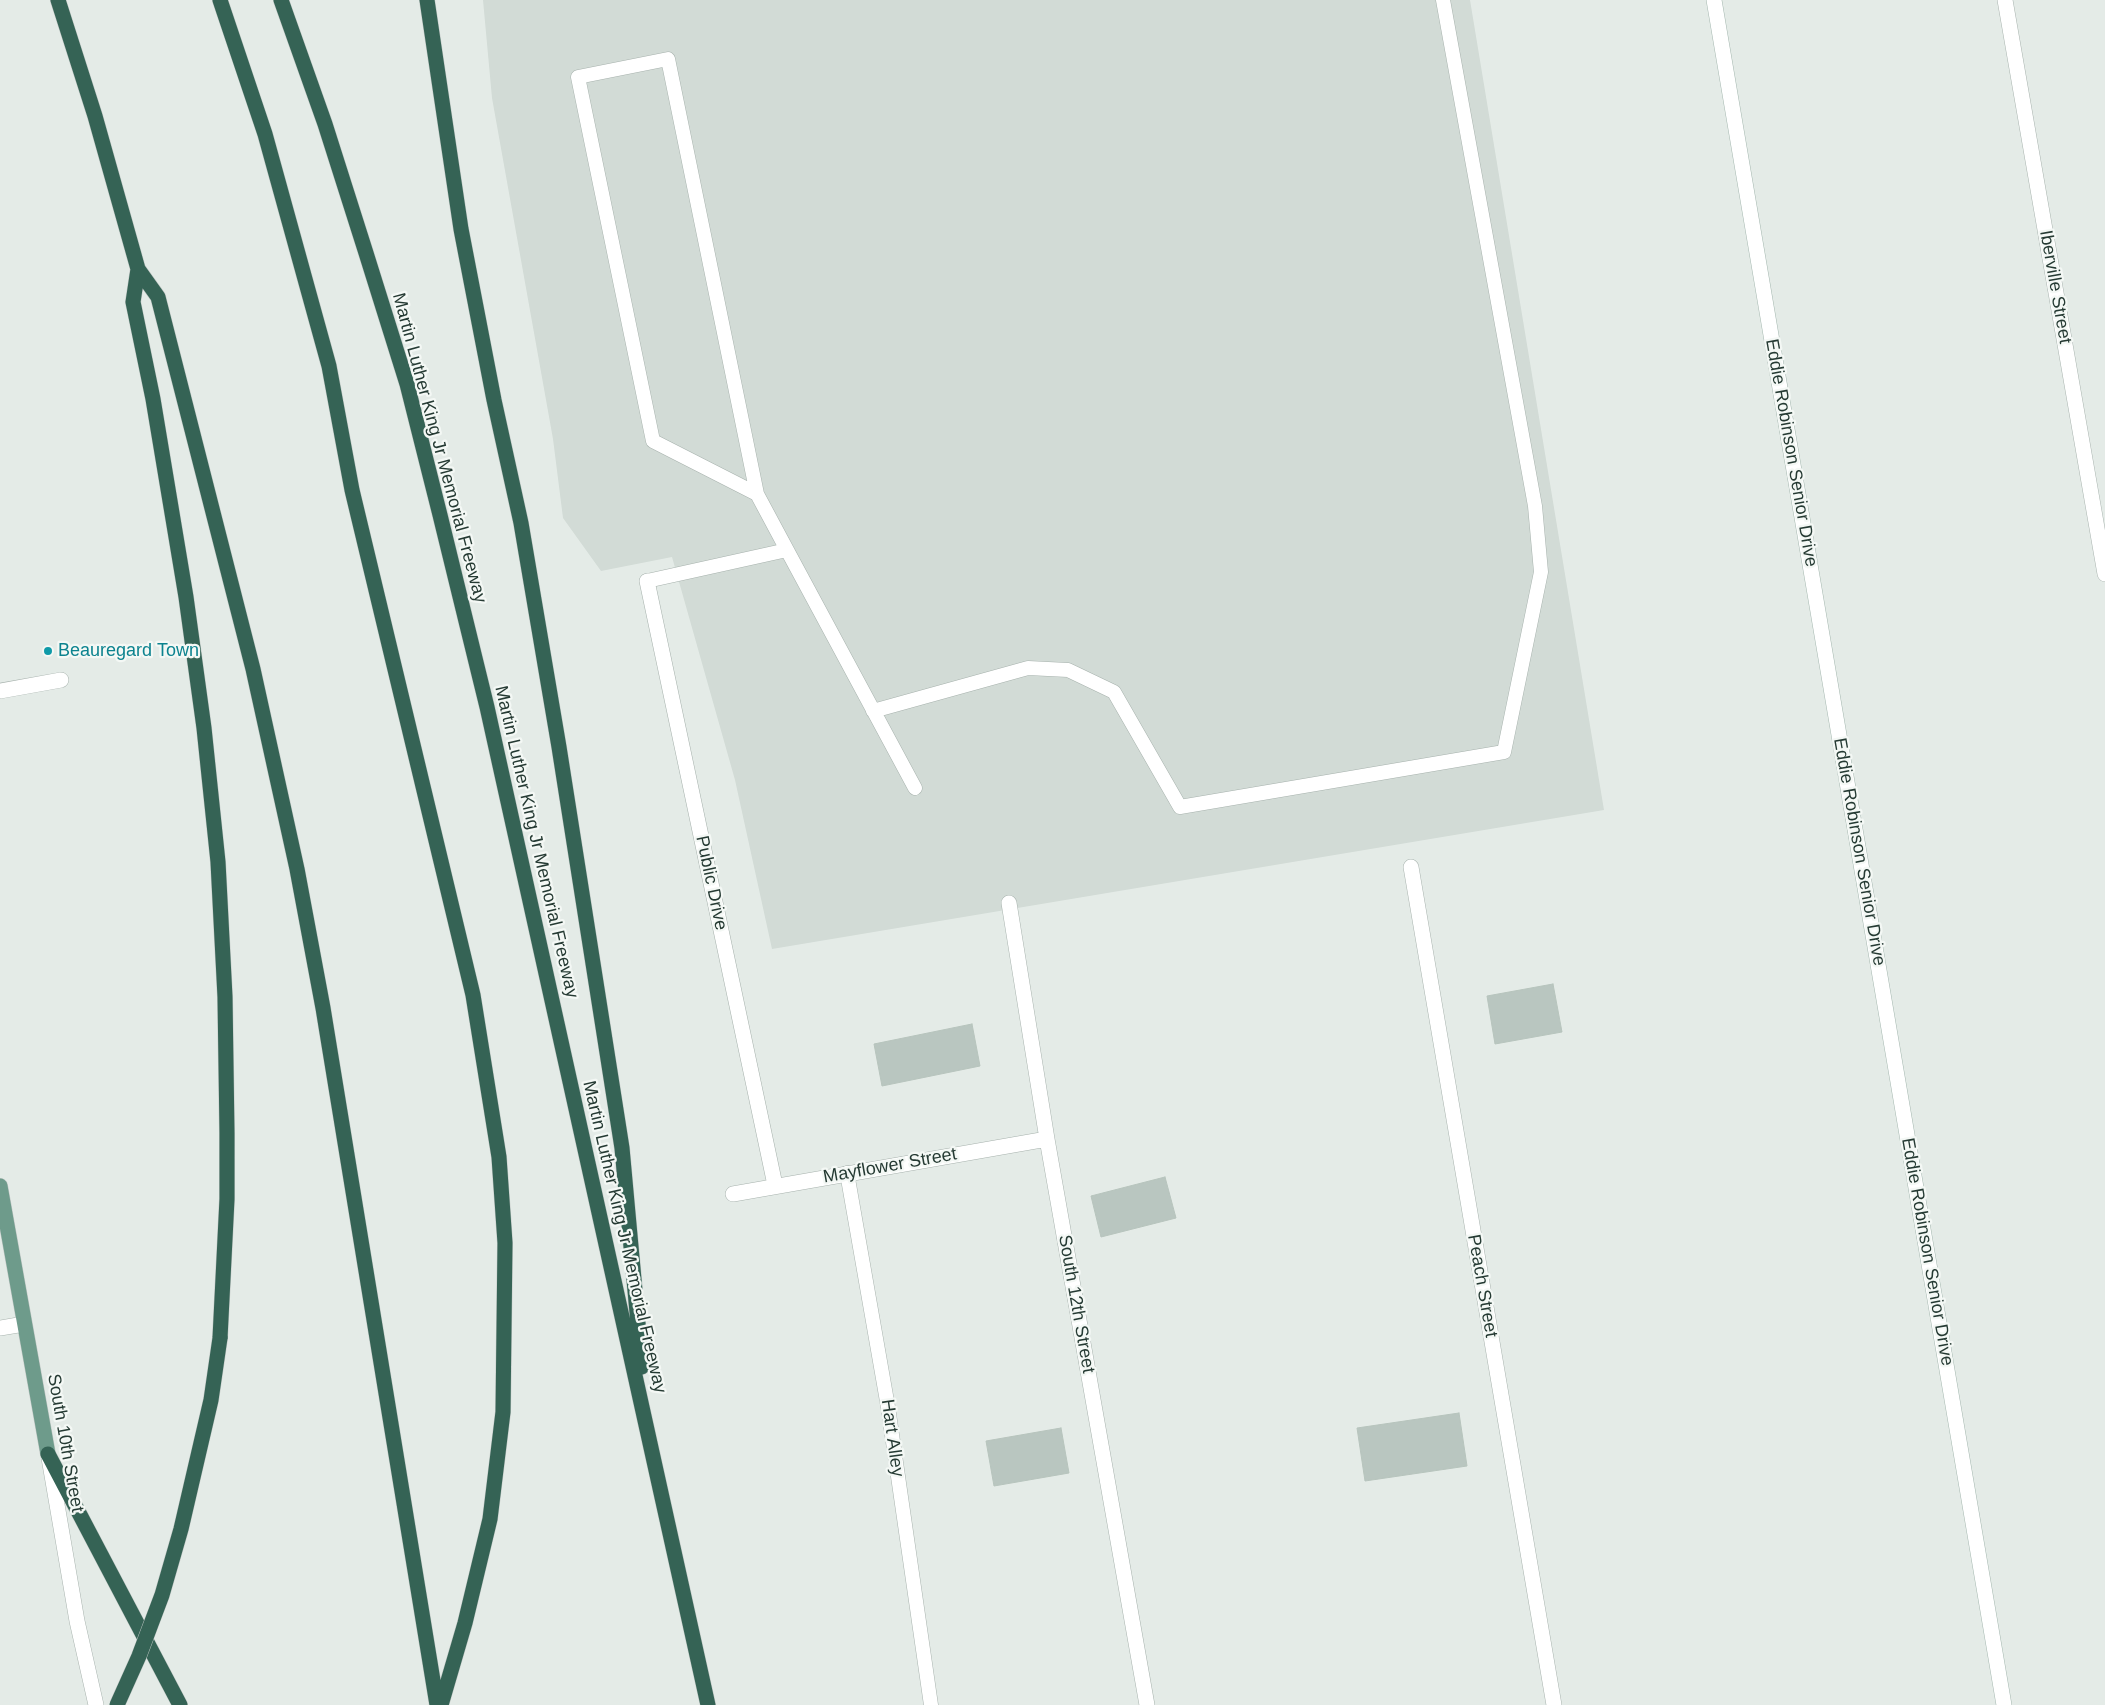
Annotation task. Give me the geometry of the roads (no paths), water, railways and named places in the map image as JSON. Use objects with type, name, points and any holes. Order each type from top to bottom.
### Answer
[{"type":"highway","points":[[58,0],[95,116],[138,269],[158,297],[252,669],[297,869],[323,1008],[437,1705]]},
{"type":"highway","points":[[220,0],[265,134],[329,366],[352,490],[434,823],[473,994],[499,1157],[505,1243],[503,1412],[490,1520],[466,1623],[441,1705]]},
{"type":"highway","name":"Martin Luther King Jr Memorial Freeway","points":[[281,0],[325,124],[407,384],[487,707],[708,1705]]},
{"type":"highway","points":[[427,0],[461,229],[494,400],[521,523],[556,727],[622,1148],[648,1428]]},
{"type":"highway","points":[[117,1705],[139,1656],[158,1604],[181,1530],[212,1400],[220,1338],[227,1199],[225,997],[218,862],[204,728],[185,588],[153,399],[133,302],[138,269]]},
{"type":"highway","points":[[48,1454],[180,1705]]},
{"type":"main road","name":"South 10th Street","points":[[0,1186],[48,1454]]},
{"type":"street","name":"Eddie Robinson Senior Drive","points":[[1714,0],[2004,1705]]},
{"type":"street","name":"Iberville Street","points":[[2009,1],[2105,574]]},
{"type":"street","name":"Public Drive","points":[[647,581],[775,1185]]},
{"type":"street","points":[[0,691],[61,680]]},
{"type":"street","name":"Peach Street","points":[[1411,867],[1554,1705]]},
{"type":"street","name":"South 12th Street","points":[[1009,902],[1047,1139],[1147,1705]]},
{"type":"street","name":"Mayflower Street","points":[[733,1194],[775,1185],[1047,1139]]},
{"type":"street","points":[[0,1328],[24,1324]]},
{"type":"street","name":"South 10th Street","points":[[48,1454],[77,1621],[96,1705]]},
{"type":"lane","points":[[873,710],[1028,668],[1068,670],[1114,692],[1180,807],[1504,752],[1542,572],[1535,506],[1444,0]]},
{"type":"lane","points":[[757,494],[653,441],[578,77],[668,59],[757,494],[915,788]]},
{"type":"lane","points":[[647,581],[786,550]]},
{"type":"lane","name":"Hart Alley","points":[[847,1173],[888,1407],[932,1705]]},
{"type":"place","name":"Beauregard Town","points":[[48,651]]}]
